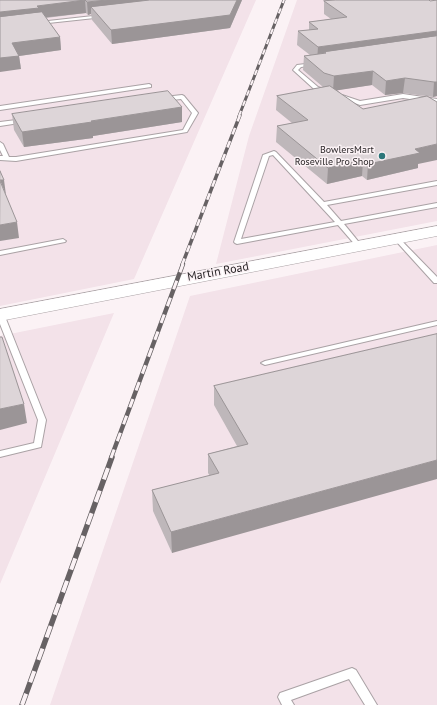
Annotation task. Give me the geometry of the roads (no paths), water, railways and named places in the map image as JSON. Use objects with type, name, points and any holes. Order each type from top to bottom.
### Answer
[{"type":"street","name":"Martin Road","points":[[0,314],[437,231]]},
{"type":"lane","points":[[31,24],[110,15]]},
{"type":"lane","points":[[322,63],[299,66],[295,70],[316,88],[354,102],[360,103],[403,96],[437,101]]},
{"type":"lane","points":[[0,108],[149,86]]},
{"type":"lane","points":[[0,144],[3,158],[16,159],[185,131],[195,113],[182,97],[158,100]]},
{"type":"lane","points":[[0,124],[32,120]]},
{"type":"lane","points":[[359,246],[339,223],[323,204],[274,153],[266,155],[237,242],[339,223],[437,205]]},
{"type":"lane","points":[[323,204],[437,183]]},
{"type":"lane","points":[[396,239],[437,281]]},
{"type":"lane","points":[[0,253],[63,241]]},
{"type":"lane","points":[[0,314],[42,420],[38,445],[0,454]]},
{"type":"lane","points":[[265,363],[437,323]]},
{"type":"lane","points":[[288,705],[284,697],[352,673],[371,705]]},
{"type":"railway","points":[[239,116],[284,0]]},
{"type":"railway","points":[[182,265],[240,115]]},
{"type":"railway","points":[[111,458],[183,264]]},
{"type":"railway","points":[[22,705],[112,457]]},
{"type":"place","name":"BowlersMart Roseville Pro Shop","points":[[382,156]]}]
